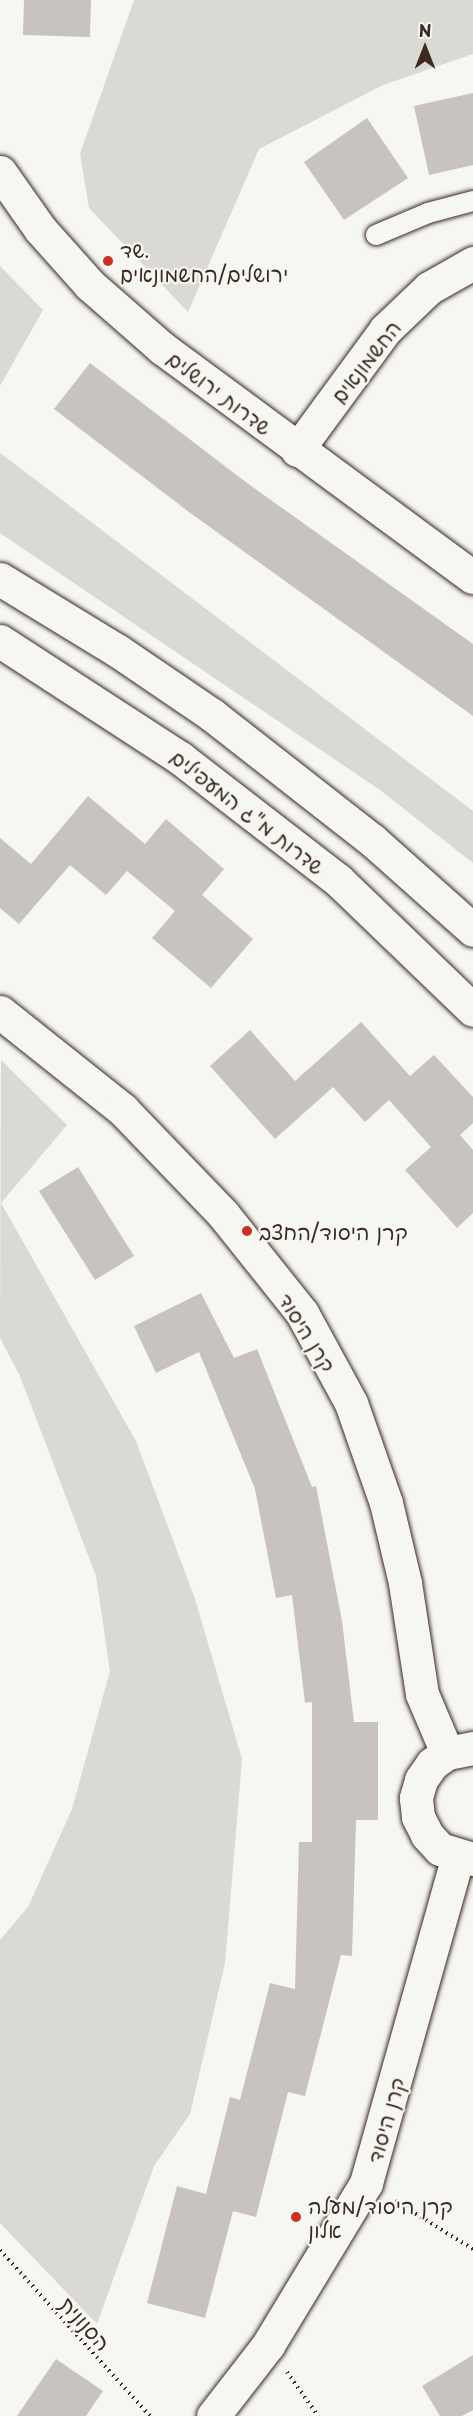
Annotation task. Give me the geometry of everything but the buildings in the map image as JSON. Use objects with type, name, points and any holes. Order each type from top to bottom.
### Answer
[{"type":"street","name":"שדרות ירושלים","points":[[0,172],[40,229],[90,285],[162,348],[297,450],[473,577]]},
{"type":"street","name":"החשמונאים","points":[[297,450],[385,330],[429,288],[473,263]]},
{"type":"street","points":[[0,579],[118,651],[212,715],[372,840],[473,930]]},
{"type":"street","name":"שדרות מ\"ג המעפילים","points":[[0,641],[180,758],[338,880],[473,1010]]},
{"type":"street","name":"קרן היסוד","points":[[0,1012],[123,1110],[224,1214],[302,1313],[351,1403],[386,1503],[405,1583],[422,1694],[460,1750]]},
{"type":"street","points":[[460,1750],[432,1764],[421,1780],[416,1798],[418,1817],[427,1835],[440,1849],[465,1857]]},
{"type":"street","name":"קרן היסוד","points":[[213,2416],[268,2345],[366,2183],[465,1857]]},
{"type":"lane","points":[[376,235],[428,213],[473,201]]},
{"type":"path","points":[[366,2183],[473,2249]]},
{"type":"path","name":"הסנונית","points":[[0,2250],[150,2416]]},
{"type":"path","points":[[268,2345],[318,2416]]},
{"type":"shaded area","points":[[134,0],[473,0],[473,54],[383,85],[259,149],[188,312],[89,208],[80,154]]},
{"type":"shaded area","points":[[0,266],[43,310],[0,386]]},
{"type":"shaded area","points":[[0,453],[473,811],[473,863],[380,790],[0,533]]},
{"type":"shaded area","points":[[1,1060],[67,1125],[1,1203],[136,1441],[195,1599],[242,1759],[225,1963],[190,2114],[154,2166],[97,2324],[0,2223],[0,1940],[28,1907],[72,1809],[110,1671],[96,1576],[20,1376],[0,1338]]},
{"type":"place","name":"שד. ירושלים/החשמונאים","points":[[108,261]]},
{"type":"place","name":"קרן היסוד/החצב","points":[[247,1231]]},
{"type":"place","name":"קרן היסוד/מעלה אלון","points":[[296,2217]]}]
